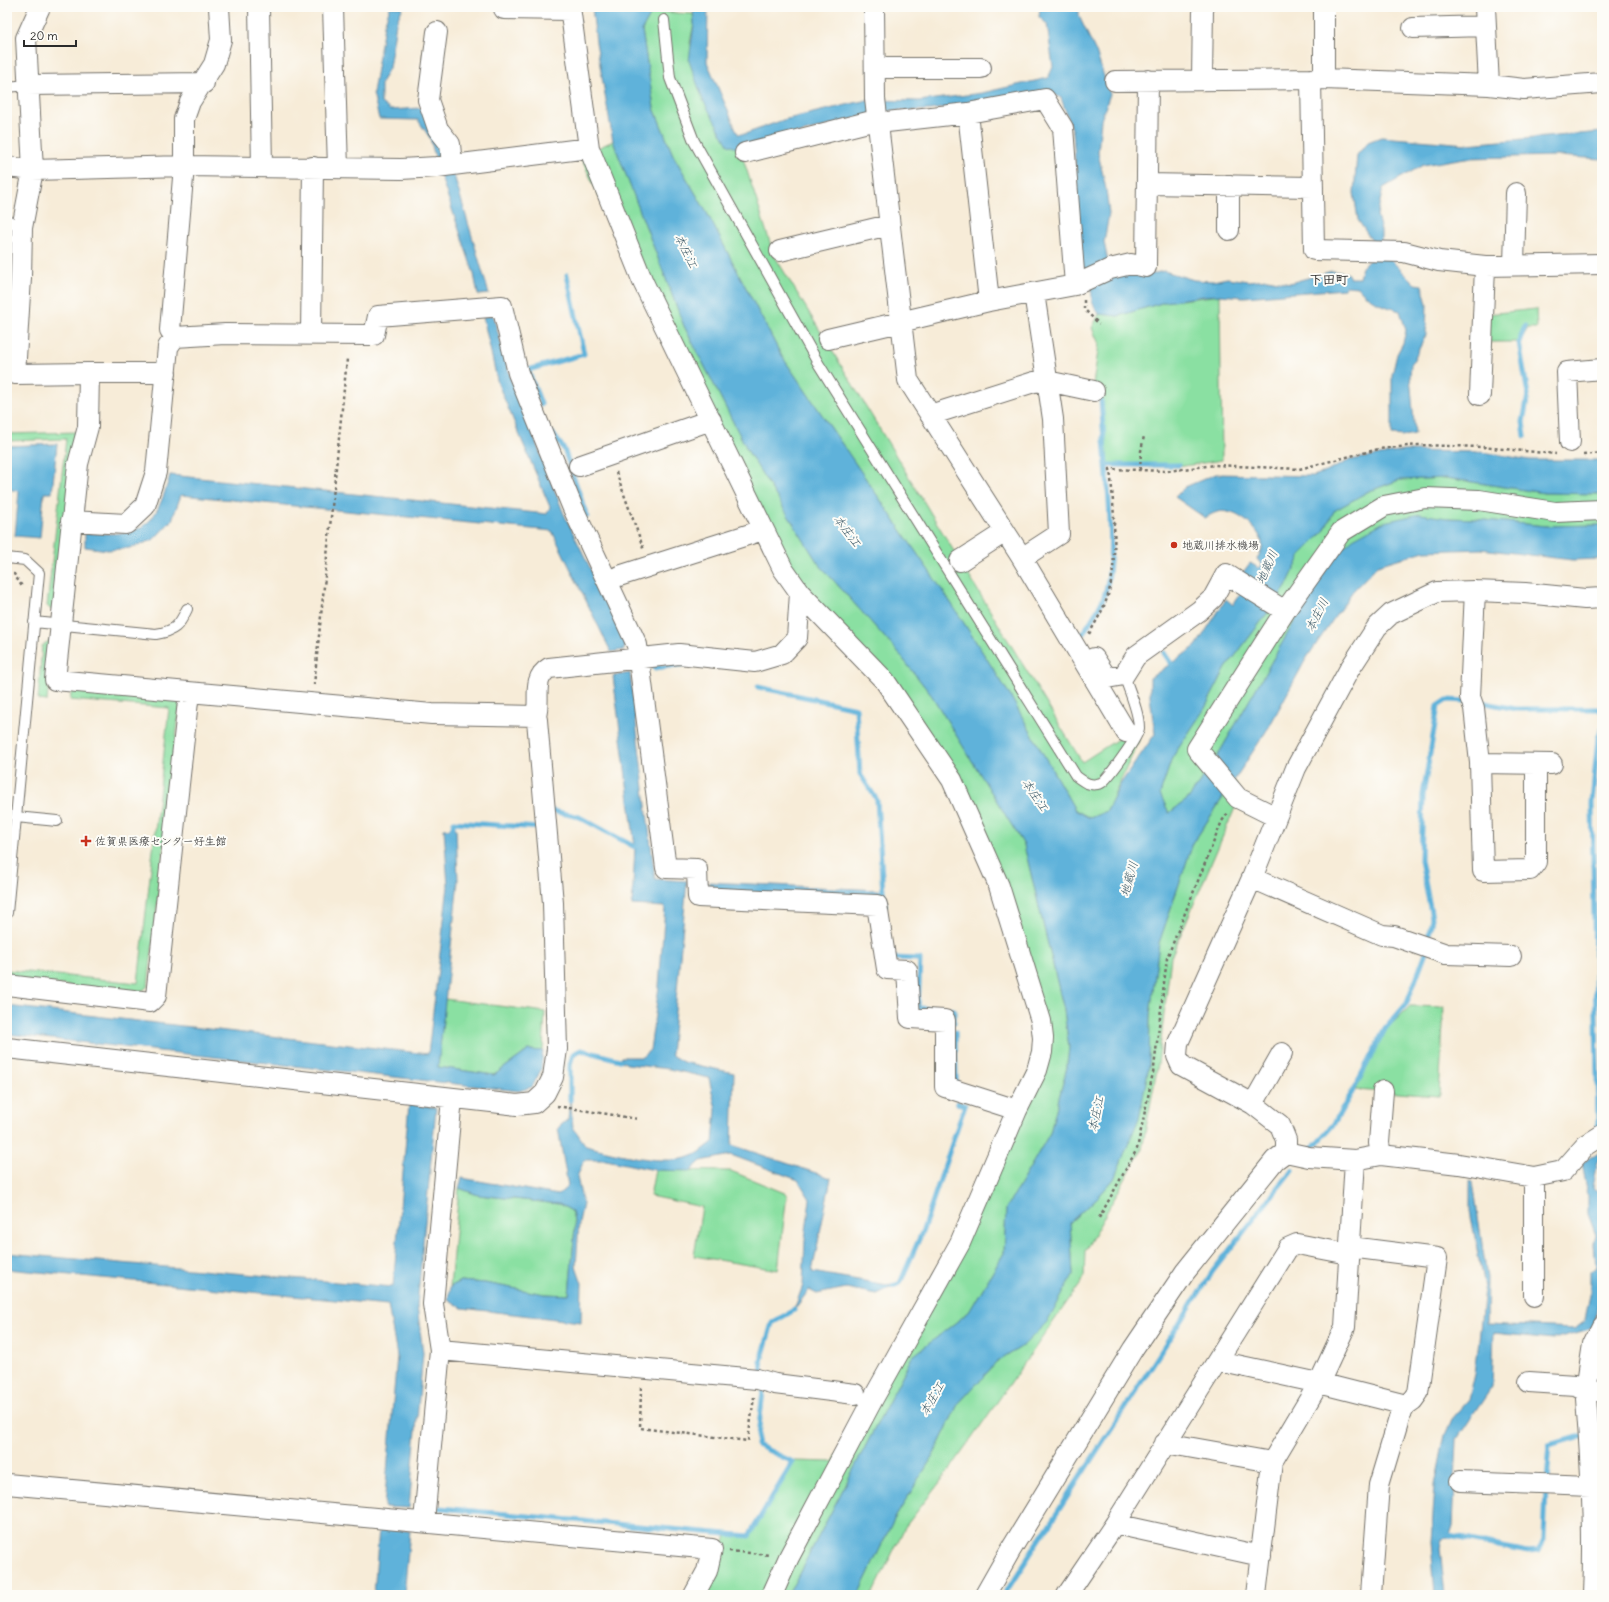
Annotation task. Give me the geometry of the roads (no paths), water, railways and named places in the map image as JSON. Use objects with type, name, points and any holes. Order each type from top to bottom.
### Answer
[{"type":"street","points":[[40,7],[26,38],[33,170],[14,224],[21,278],[11,374],[166,373]]},
{"type":"street","points":[[175,337],[170,330],[184,166],[184,119],[190,102],[204,83],[214,64],[221,40],[219,7]]},
{"type":"street","points":[[259,7],[262,167]]},
{"type":"street","points":[[333,7],[338,168]]},
{"type":"street","points":[[874,7],[877,113],[908,380],[1005,532],[1082,648],[1126,732]]},
{"type":"street","points":[[1202,79],[1203,7]]},
{"type":"street","points":[[1324,7],[1318,79],[1313,187],[1314,250],[1404,252],[1439,261],[1485,266],[1602,264]]},
{"type":"street","points":[[504,9],[570,8],[589,148],[643,282],[763,530],[783,568],[800,593],[885,681],[952,780],[993,872],[1041,1021],[1043,1038],[1042,1052],[1037,1070],[1017,1110],[960,1243],[839,1463],[789,1557],[772,1595]]},
{"type":"street","points":[[1413,28],[1485,16],[1489,85]]},
{"type":"street","points":[[437,32],[428,100],[438,129],[450,144],[445,166]]},
{"type":"street","points":[[875,68],[981,68]]},
{"type":"street","points":[[1114,81],[1318,79],[1489,85],[1524,89],[1602,83]]},
{"type":"street","points":[[828,339],[900,320],[1081,283],[1110,269],[1131,264],[1146,267],[1148,80]]},
{"type":"street","points":[[28,85],[204,83]]},
{"type":"street","points":[[746,153],[868,122],[877,113],[968,113],[1045,99],[1063,128],[1081,283]]},
{"type":"street","points":[[968,113],[989,301]]},
{"type":"street","points":[[7,167],[33,170],[184,166],[338,168],[445,166],[589,148]]},
{"type":"street","points":[[311,334],[313,168]]},
{"type":"street","points":[[1147,184],[1313,187]]},
{"type":"street","points":[[1229,185],[1229,230]]},
{"type":"street","points":[[1514,265],[1516,192]]},
{"type":"street","points":[[780,251],[889,225]]},
{"type":"street","points":[[1480,395],[1485,266]]},
{"type":"street","points":[[1022,558],[1059,534],[1053,419],[1034,293]]},
{"type":"street","points":[[175,337],[225,334],[374,335],[378,316],[487,306],[502,306],[518,373],[572,506],[637,645],[666,868],[697,870],[698,897],[877,905],[887,968],[907,970],[910,1018],[945,1020],[945,1087],[1017,1110]]},
{"type":"street","points":[[71,521],[126,524],[145,506],[156,472],[168,347],[175,337]]},
{"type":"street","points":[[1569,451],[1567,372],[1602,369]]},
{"type":"street","points":[[89,373],[88,427],[78,464],[55,680],[432,714],[536,716]]},
{"type":"street","points":[[930,415],[1034,382],[1047,381],[1094,391]]},
{"type":"street","points":[[579,466],[711,420]]},
{"type":"street","points":[[1276,816],[1238,798],[1197,749],[1285,611],[1341,532],[1384,506],[1425,498],[1479,500],[1555,512],[1602,510]]},
{"type":"street","points":[[619,576],[763,530]]},
{"type":"street","points":[[960,561],[1005,532]]},
{"type":"street","points":[[1082,648],[1107,678],[1124,675],[1136,656],[1199,611],[1213,598],[1226,574],[1285,611]]},
{"type":"street","points":[[1475,591],[1472,702],[1480,763],[1483,871],[1530,870],[1536,862],[1544,764],[1480,763]]},
{"type":"street","points":[[1286,1152],[1286,1140],[1280,1125],[1253,1104],[1181,1065],[1177,1056],[1178,1043],[1252,878],[1296,768],[1349,670],[1378,627],[1391,614],[1437,592],[1475,591],[1584,599],[1602,598]]},
{"type":"street","points":[[7,1048],[517,1105],[534,1103],[545,1094],[553,1077],[557,1049],[553,903],[536,716],[538,709],[538,681],[542,673],[549,668],[679,654],[756,662],[782,654],[797,638],[800,593]]},
{"type":"street","points":[[7,985],[150,1002],[156,996],[189,692]]},
{"type":"street","points":[[1252,878],[1382,935],[1394,936],[1427,949],[1446,954],[1511,956]]},
{"type":"street","points":[[1253,1104],[1282,1053]]},
{"type":"street","points":[[1381,1155],[1379,1143],[1383,1091]]},
{"type":"street","points":[[424,1522],[440,1350],[433,1304],[452,1098]]},
{"type":"street","points":[[985,1595],[1010,1551],[1133,1349],[1181,1278],[1275,1160],[1286,1152],[1309,1157],[1355,1160],[1381,1155],[1459,1164],[1534,1177],[1563,1171],[1586,1145],[1602,1135]]},
{"type":"street","points":[[1256,1595],[1272,1462],[1319,1383],[1345,1327],[1355,1160]]},
{"type":"street","points":[[1534,1177],[1534,1296]]},
{"type":"street","points":[[1067,1595],[1218,1361],[1288,1248],[1296,1244],[1436,1258],[1418,1393],[1406,1405],[1400,1416],[1379,1485],[1370,1595]]},
{"type":"street","points":[[1592,1595],[1598,1559],[1591,1486],[1589,1437],[1594,1390],[1593,1344],[1602,1326]]},
{"type":"street","points":[[839,1463],[840,1444],[856,1406],[855,1394],[865,1384],[892,1341],[912,1329]]},
{"type":"street","points":[[440,1350],[757,1379],[775,1384],[855,1394]]},
{"type":"street","points":[[1218,1361],[1319,1383],[1406,1405]]},
{"type":"street","points":[[1529,1382],[1575,1385],[1594,1390]]},
{"type":"street","points":[[1165,1443],[1272,1462]]},
{"type":"street","points":[[1460,1481],[1591,1486]]},
{"type":"street","points":[[7,1484],[712,1549],[707,1571],[694,1595]]},
{"type":"street","points":[[1114,1524],[1261,1556]]},
{"type":"lane","points":[[664,20],[670,78],[694,141],[818,363],[1076,776],[1086,784],[1093,785],[1102,782],[1134,741],[1140,730],[1138,718],[1124,675]]},
{"type":"lane","points":[[7,87],[28,85]]},
{"type":"lane","points":[[7,558],[25,560],[39,573],[16,818],[10,853],[7,913]]},
{"type":"lane","points":[[34,622],[156,634],[169,632],[180,623],[187,609]]},
{"type":"lane","points":[[16,818],[57,821]]},
{"type":"water","points":[[390,7],[403,7],[396,23],[389,68],[381,83],[381,103],[390,110],[421,108],[443,146],[443,159],[436,161],[430,138],[418,120],[379,119],[373,93],[384,25]]},
{"type":"water","points":[[592,7],[652,7],[652,12],[642,30],[654,108],[673,155],[707,213],[781,355],[951,603],[1008,692],[1075,810],[1090,818],[1107,811],[1121,783],[1155,734],[1150,697],[1150,678],[1196,646],[1226,599],[1233,605],[1249,579],[1241,575],[1250,563],[1259,568],[1262,565],[1257,559],[1262,549],[1262,542],[1260,536],[1251,525],[1239,516],[1225,511],[1216,512],[1205,518],[1175,497],[1185,487],[1216,474],[1313,476],[1328,471],[1350,460],[1404,451],[1482,452],[1530,460],[1602,460],[1602,494],[1544,493],[1446,478],[1399,480],[1367,492],[1334,511],[1324,531],[1302,553],[1286,587],[1226,668],[1205,708],[1172,758],[1160,794],[1169,813],[1188,799],[1214,762],[1308,598],[1335,555],[1353,539],[1384,522],[1420,514],[1447,518],[1475,519],[1545,526],[1602,525],[1602,559],[1572,560],[1481,549],[1424,551],[1378,565],[1352,592],[1306,659],[1269,727],[1193,843],[1159,943],[1150,1015],[1149,1066],[1139,1118],[1114,1179],[1098,1197],[1070,1222],[1073,1275],[1048,1321],[1024,1345],[996,1363],[958,1404],[934,1454],[892,1523],[858,1595],[788,1595],[912,1357],[969,1312],[1004,1253],[1006,1209],[1050,1133],[1067,1067],[1069,1047],[1064,1010],[1024,845],[932,696],[896,650],[818,563],[749,453],[684,326],[613,141],[596,42]]},
{"type":"water","points":[[693,7],[708,7],[707,62],[738,134],[745,134],[783,120],[867,100],[919,101],[982,93],[1048,78],[1053,67],[1047,24],[1039,17],[1040,7],[1079,7],[1079,16],[1096,52],[1110,94],[1101,120],[1098,153],[1106,189],[1109,214],[1104,242],[1108,262],[1120,271],[1151,274],[1164,271],[1194,280],[1213,281],[1227,278],[1248,281],[1267,279],[1290,283],[1332,271],[1347,273],[1350,278],[1359,278],[1362,267],[1369,260],[1374,244],[1358,220],[1354,193],[1357,155],[1368,142],[1381,137],[1467,144],[1602,132],[1602,159],[1557,156],[1465,158],[1423,165],[1383,188],[1377,215],[1381,231],[1381,244],[1391,260],[1415,284],[1422,285],[1427,304],[1426,335],[1411,365],[1410,376],[1415,434],[1404,436],[1392,435],[1392,375],[1397,354],[1403,343],[1406,330],[1400,311],[1377,302],[1367,296],[1358,287],[1346,286],[1344,289],[1244,297],[1220,295],[1204,296],[1165,302],[1118,316],[1099,314],[1092,302],[1091,273],[1082,268],[1073,132],[1061,98],[1050,92],[930,110],[884,111],[740,149],[728,145],[703,100],[689,61],[694,23]]},
{"type":"water","points":[[445,173],[454,175],[489,294],[478,295],[474,274],[440,174]]},
{"type":"water","points":[[493,315],[511,379],[564,514],[626,642],[624,650],[611,652],[552,531],[181,495],[172,520],[153,540],[130,548],[108,550],[85,547],[85,533],[104,534],[132,531],[151,519],[158,509],[170,475],[547,514],[550,507],[498,384],[483,317]]},
{"type":"water","points":[[57,444],[52,493],[44,493],[40,538],[15,536],[19,491],[7,489],[7,446]]},
{"type":"water","points":[[630,673],[655,879],[687,881],[671,1055],[683,1062],[734,1073],[732,1145],[831,1178],[812,1272],[893,1286],[876,1294],[846,1288],[817,1294],[809,1290],[794,1310],[803,1285],[805,1239],[810,1199],[798,1180],[731,1155],[701,1161],[690,1171],[655,1170],[606,1160],[584,1160],[577,1177],[583,1204],[579,1222],[576,1266],[582,1283],[581,1322],[462,1308],[448,1299],[450,1287],[460,1281],[485,1283],[544,1294],[569,1295],[575,1227],[572,1211],[559,1204],[478,1195],[459,1188],[462,1178],[558,1195],[568,1186],[558,1128],[568,1119],[570,1100],[573,1127],[586,1146],[641,1158],[670,1160],[683,1159],[695,1155],[713,1142],[716,1110],[709,1078],[669,1069],[627,1064],[620,1060],[622,1057],[642,1057],[650,1050],[659,986],[665,907],[632,905],[635,847],[613,676]]},
{"type":"water","points":[[456,828],[458,881],[438,1067],[494,1075],[529,1050],[543,1051],[541,1070],[532,1087],[519,1091],[7,1034],[7,1006],[428,1054],[448,886],[444,829]]},
{"type":"water","points":[[709,882],[879,890],[878,897],[709,891]]},
{"type":"water","points":[[409,1104],[436,1108],[417,1306],[423,1353],[409,1508],[384,1507],[397,1356],[388,1305],[7,1269],[7,1253],[393,1287]]},
{"type":"water","points":[[1600,1151],[1593,1188],[1602,1194],[1600,1226],[1602,1231],[1602,1293],[1593,1328],[1554,1339],[1494,1333],[1492,1387],[1457,1439],[1453,1526],[1449,1538],[1442,1539],[1440,1549],[1445,1595],[1435,1595],[1431,1542],[1435,1485],[1445,1435],[1452,1419],[1469,1400],[1475,1374],[1484,1287],[1470,1211],[1470,1181],[1473,1182],[1487,1278],[1486,1324],[1574,1328],[1585,1319],[1590,1295],[1590,1272],[1596,1267],[1594,1244],[1596,1235],[1588,1214],[1588,1196],[1582,1163]]},
{"type":"water","points":[[379,1528],[410,1531],[404,1595],[374,1595]]},
{"type":"waterway","points":[[541,404],[528,370],[584,354],[567,275]]},
{"type":"waterway","points":[[1525,326],[1519,342],[1528,395],[1523,422],[1525,436]]},
{"type":"waterway","points":[[1101,400],[1106,465],[1179,465]]},
{"type":"waterway","points":[[553,434],[564,449],[587,516]]},
{"type":"waterway","points":[[1080,639],[1098,609],[1107,586],[1110,533],[1106,465]]},
{"type":"waterway","points":[[1164,653],[1174,668]]},
{"type":"waterway","points":[[654,668],[687,664]]},
{"type":"waterway","points":[[758,687],[856,708],[860,774],[877,800],[883,893]]},
{"type":"waterway","points":[[1427,944],[1432,918],[1421,860],[1423,795],[1438,706],[1447,700],[1466,701]]},
{"type":"waterway","points":[[1476,701],[1516,709],[1602,709]]},
{"type":"waterway","points":[[1598,1125],[1592,803],[1598,738],[1602,729]]},
{"type":"waterway","points":[[553,811],[579,817],[635,847]]},
{"type":"waterway","points":[[451,834],[454,822],[540,828]]},
{"type":"waterway","points":[[873,893],[883,893],[885,905]]},
{"type":"waterway","points":[[1311,1149],[1333,1125],[1354,1089],[1385,1029],[1407,1003],[1426,952]]},
{"type":"waterway","points":[[892,958],[920,959],[918,1008],[954,1010],[954,1022]]},
{"type":"waterway","points":[[955,1032],[956,1081]]},
{"type":"waterway","points":[[570,1100],[570,1064],[573,1054],[581,1050],[620,1060]]},
{"type":"waterway","points":[[893,1286],[900,1283],[923,1230],[965,1105],[957,1103]]},
{"type":"waterway","points":[[1004,1595],[1213,1271],[1292,1170]]},
{"type":"waterway","points":[[763,1375],[761,1361],[772,1323],[794,1310]]},
{"type":"waterway","points":[[440,1508],[749,1536],[793,1462],[757,1445],[763,1391]]},
{"type":"waterway","points":[[1547,1481],[1550,1445],[1577,1437],[1585,1437]]},
{"type":"waterway","points":[[1444,1535],[1528,1552],[1539,1551],[1544,1540],[1546,1489]]},
{"type":"place","name":"地蔵川排水機場","points":[[1174,545]]},
{"type":"place","name":"佐賀県医療センター好生館","points":[[86,841]]},
{"type":"district","name":"下田町","points":[[1329,279]]},
{"type":"water label","name":"本庄江","points":[[686,251]]},
{"type":"water label","name":"本庄江","points":[[847,531]]},
{"type":"water label","name":"地蔵川","points":[[1267,567]]},
{"type":"water label","name":"本庄川","points":[[1317,615]]},
{"type":"water label","name":"本庄江","points":[[1035,795]]},
{"type":"water label","name":"地蔵川","points":[[1129,879]]},
{"type":"water label","name":"本庄江","points":[[1096,1114]]},
{"type":"water label","name":"本庄江","points":[[932,1399]]}]
